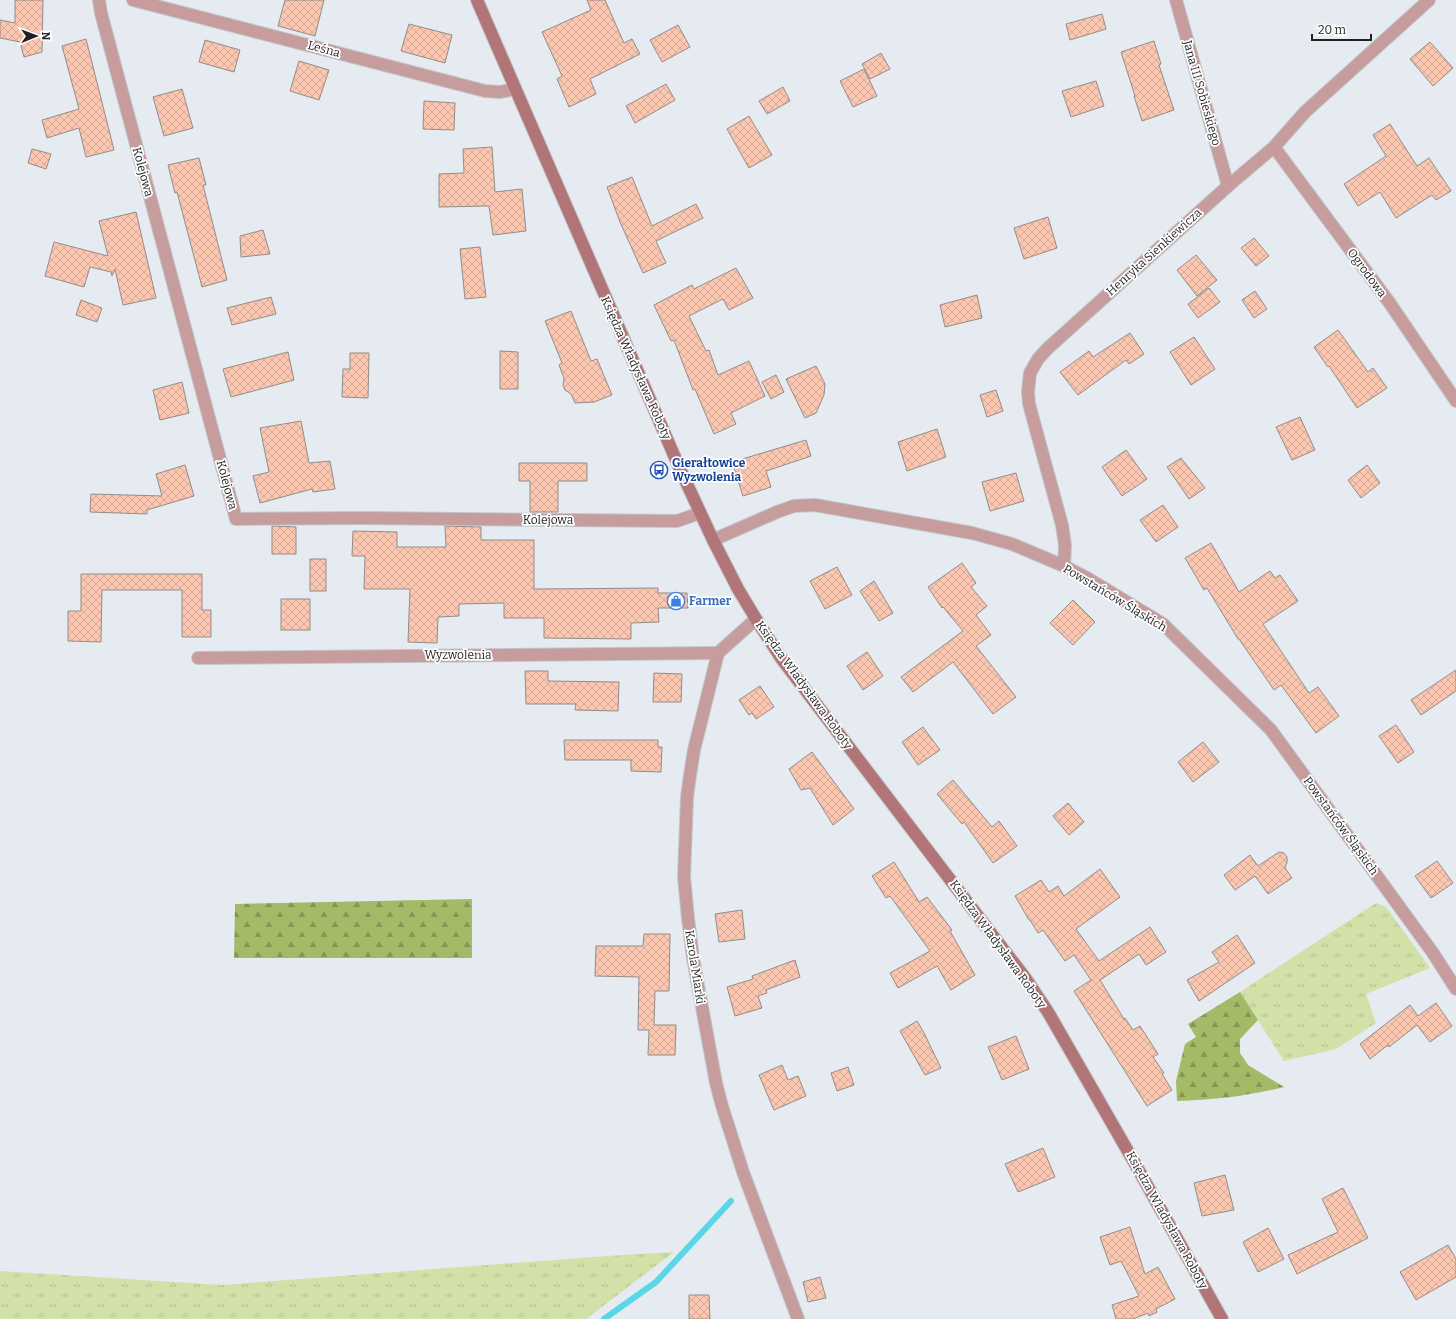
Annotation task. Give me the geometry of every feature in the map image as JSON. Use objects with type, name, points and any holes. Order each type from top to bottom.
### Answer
[{"type":"main road","name":"Księdza Władysława Roboty","points":[[477,0],[700,513],[738,590],[804,689],[1026,979],[1070,1050],[1222,1319]]},
{"type":"street","name":"Kolejowa","points":[[99,0],[101,13],[236,519],[363,518],[677,521],[700,513]]},
{"type":"street","name":"Leśna","points":[[133,0],[485,91],[500,92],[515,89]]},
{"type":"street","name":"Jana III Sobieskiego","points":[[1176,0],[1228,186]]},
{"type":"street","name":"Henryka Sienkiewicza","points":[[1064,566],[1066,545],[1062,525],[1029,404],[1028,392],[1030,373],[1038,359],[1047,349],[1228,186],[1274,147],[1305,112],[1428,0]]},
{"type":"street","name":"Ogrodowa","points":[[1274,147],[1389,302],[1456,401]]},
{"type":"street","name":"Powstańców Śląskich","points":[[713,540],[794,506],[815,505],[972,533],[1012,544],[1064,566],[1087,578],[1163,624],[1271,730],[1432,953],[1456,989]]},
{"type":"street","points":[[718,653],[756,619]]},
{"type":"street","name":"Wyzwolenia","points":[[198,658],[718,653]]},
{"type":"street","name":"Karola Miarki","points":[[718,653],[694,750],[687,797],[684,876],[688,918],[697,981],[716,1083],[722,1106],[743,1172],[798,1319]]},
{"type":"green space","points":[[472,899],[472,958],[234,958],[235,904]]},
{"type":"green space","points":[[1376,903],[1386,907],[1430,968],[1366,994],[1376,1023],[1336,1049],[1284,1061],[1240,992]]},
{"type":"green space","points":[[1240,992],[1258,1020],[1240,1039],[1240,1053],[1248,1065],[1284,1087],[1231,1097],[1177,1101],[1176,1081],[1185,1044],[1196,1037],[1188,1024]]},
{"type":"green space","points":[[674,1252],[586,1319],[0,1319],[0,1271],[222,1285]]},
{"type":"building","points":[[15,0],[43,0],[42,52],[24,57],[20,42],[0,38],[0,20],[15,23]]},
{"type":"building","points":[[285,0],[324,0],[315,36],[278,26]]},
{"type":"building","points":[[587,0],[605,0],[624,43],[632,39],[640,54],[590,79],[596,94],[569,107],[557,79],[562,76],[542,32],[591,10]]},
{"type":"building","points":[[1102,14],[1106,29],[1070,40],[1066,24]]},
{"type":"building","points":[[409,24],[452,35],[445,63],[401,51]]},
{"type":"building","points":[[678,25],[690,47],[662,62],[650,40]]},
{"type":"building","points":[[86,39],[114,150],[86,157],[79,128],[47,138],[42,120],[79,109],[62,46]]},
{"type":"building","points":[[205,40],[240,50],[234,72],[199,62]]},
{"type":"building","points":[[1154,41],[1161,64],[1159,65],[1174,110],[1142,121],[1121,52]]},
{"type":"building","points":[[1430,42],[1453,68],[1433,86],[1410,59]]},
{"type":"building","points":[[881,53],[890,69],[870,79],[862,64]]},
{"type":"building","points":[[299,61],[329,70],[319,100],[290,91]]},
{"type":"building","points":[[864,69],[877,96],[853,107],[840,81]]},
{"type":"building","points":[[1096,81],[1104,106],[1071,117],[1062,91]]},
{"type":"building","points":[[666,84],[675,100],[635,123],[626,106]]},
{"type":"building","points":[[783,87],[790,101],[767,114],[759,101]]},
{"type":"building","points":[[182,89],[193,128],[164,136],[153,97]]},
{"type":"building","points":[[424,101],[455,103],[454,130],[423,129]]},
{"type":"building","points":[[749,116],[772,155],[749,168],[727,129]]},
{"type":"building","points":[[1390,124],[1417,166],[1429,158],[1451,191],[1436,200],[1432,195],[1396,218],[1380,192],[1358,206],[1344,184],[1386,156],[1373,135]]},
{"type":"building","points":[[492,147],[495,192],[522,189],[526,231],[493,235],[489,206],[439,207],[439,174],[464,173],[463,149]]},
{"type":"building","points":[[32,149],[51,154],[46,169],[28,163]]},
{"type":"building","points":[[199,158],[206,185],[203,185],[227,280],[202,287],[177,192],[175,193],[168,165]]},
{"type":"building","points":[[632,177],[652,226],[696,204],[703,218],[656,241],[666,263],[643,273],[620,222],[607,187]]},
{"type":"building","points":[[136,212],[156,298],[123,305],[115,269],[112,276],[111,272],[90,267],[84,287],[45,276],[54,242],[108,256],[99,221]]},
{"type":"building","points":[[1048,217],[1057,248],[1024,259],[1014,228]]},
{"type":"building","points":[[263,230],[270,254],[241,257],[240,236]]},
{"type":"building","points":[[1254,238],[1269,256],[1256,266],[1241,248]]},
{"type":"building","points":[[480,247],[486,297],[465,299],[460,249]]},
{"type":"building","points":[[1196,255],[1217,280],[1197,296],[1177,270]]},
{"type":"building","points":[[736,268],[753,298],[729,310],[723,299],[689,316],[706,351],[709,350],[718,375],[749,361],[765,396],[731,413],[736,424],[714,434],[695,389],[693,390],[674,340],[671,341],[654,305],[692,285],[694,289]]},
{"type":"building","points":[[1209,288],[1220,302],[1198,318],[1188,304]]},
{"type":"building","points":[[1255,291],[1267,309],[1254,318],[1242,300]]},
{"type":"building","points":[[977,295],[982,318],[945,327],[940,305]]},
{"type":"building","points":[[271,297],[276,314],[232,325],[227,308]]},
{"type":"building","points":[[81,300],[102,308],[97,322],[76,315]]},
{"type":"building","points":[[571,311],[591,361],[597,359],[612,395],[594,402],[575,403],[571,394],[565,390],[563,385],[564,378],[559,365],[562,363],[545,321]]},
{"type":"building","points":[[1338,330],[1368,372],[1373,368],[1387,388],[1357,408],[1329,366],[1328,367],[1314,347]]},
{"type":"building","points":[[1130,333],[1144,354],[1129,364],[1126,360],[1078,395],[1060,372],[1089,351],[1093,357]]},
{"type":"building","points":[[1194,337],[1215,369],[1191,385],[1170,352]]},
{"type":"building","points":[[500,351],[518,352],[518,389],[500,389]]},
{"type":"building","points":[[288,352],[294,380],[231,397],[223,369]]},
{"type":"building","points":[[350,353],[369,353],[368,398],[342,397],[343,369],[350,369]]},
{"type":"building","points":[[816,366],[825,384],[824,395],[816,413],[805,418],[786,379]]},
{"type":"building","points":[[776,375],[784,392],[771,399],[762,382]]},
{"type":"building","points":[[182,382],[189,413],[160,420],[153,390]]},
{"type":"building","points":[[996,390],[1003,411],[987,417],[980,395]]},
{"type":"building","points":[[1300,417],[1315,450],[1292,460],[1276,427]]},
{"type":"building","points":[[301,421],[309,463],[330,461],[335,489],[313,492],[312,489],[260,503],[253,476],[269,472],[260,428]]},
{"type":"building","points":[[937,429],[946,457],[907,471],[898,442]]},
{"type":"building","points":[[806,440],[811,456],[766,471],[771,487],[743,496],[732,462]]},
{"type":"building","points":[[1126,450],[1147,479],[1122,496],[1102,467]]},
{"type":"building","points":[[1181,458],[1205,488],[1189,499],[1167,467]]},
{"type":"building","points":[[519,463],[587,463],[587,481],[558,481],[558,512],[530,512],[530,481],[519,481]]},
{"type":"building","points":[[185,465],[194,496],[147,510],[147,514],[90,512],[91,494],[162,496],[156,474]]},
{"type":"building","points":[[1367,465],[1380,483],[1361,498],[1348,480]]},
{"type":"building","points":[[1016,473],[1024,501],[990,511],[982,482]]},
{"type":"building","points":[[1163,505],[1178,527],[1156,542],[1140,520]]},
{"type":"building","points":[[272,526],[296,527],[296,554],[272,554]]},
{"type":"building","points":[[445,526],[481,527],[481,540],[534,540],[534,589],[658,588],[658,593],[687,593],[688,608],[658,608],[659,622],[631,623],[631,639],[544,638],[544,618],[504,618],[504,603],[459,604],[459,616],[438,617],[437,643],[408,642],[410,589],[364,589],[365,556],[352,556],[353,531],[397,532],[397,547],[446,547]]},
{"type":"building","points":[[1211,543],[1239,592],[1270,571],[1275,578],[1280,575],[1298,601],[1263,624],[1309,693],[1318,687],[1339,716],[1316,733],[1281,685],[1274,690],[1238,639],[1207,588],[1204,590],[1185,558]]},
{"type":"building","points":[[310,559],[326,559],[326,591],[310,591]]},
{"type":"building","points":[[962,563],[976,583],[971,587],[987,606],[976,615],[991,635],[976,646],[1016,697],[993,714],[953,662],[913,692],[901,677],[963,631],[943,607],[942,608],[928,587]]},
{"type":"building","points":[[837,567],[852,595],[825,609],[810,581]]},
{"type":"building","points":[[81,574],[202,574],[202,610],[211,610],[211,637],[182,637],[182,590],[102,590],[101,642],[68,641],[68,611],[81,611]]},
{"type":"building","points":[[874,581],[893,613],[879,621],[860,591]]},
{"type":"building","points":[[281,599],[310,599],[310,630],[281,630]]},
{"type":"building","points":[[1073,600],[1095,622],[1073,645],[1050,623]]},
{"type":"building","points":[[867,652],[883,676],[863,690],[847,666]]},
{"type":"building","points":[[1456,670],[1456,691],[1421,715],[1411,700]]},
{"type":"building","points":[[525,671],[548,671],[548,681],[619,682],[618,711],[575,710],[576,704],[526,704]]},
{"type":"building","points":[[654,673],[682,674],[681,702],[653,702]]},
{"type":"building","points":[[760,686],[774,707],[756,719],[752,713],[749,715],[739,700]]},
{"type":"building","points":[[1396,725],[1414,752],[1398,763],[1379,736]]},
{"type":"building","points":[[923,727],[940,750],[918,765],[902,742]]},
{"type":"building","points":[[564,740],[658,740],[658,747],[662,747],[661,772],[631,771],[631,760],[565,760]]},
{"type":"building","points":[[1203,742],[1219,762],[1193,782],[1178,762]]},
{"type":"building","points":[[812,752],[854,809],[833,825],[810,788],[801,790],[789,769]]},
{"type":"building","points":[[953,780],[992,827],[999,821],[1017,846],[993,863],[964,822],[962,824],[937,794]]},
{"type":"building","points":[[1068,803],[1084,822],[1069,835],[1053,816]]},
{"type":"building","points":[[1279,852],[1284,853],[1287,857],[1285,868],[1292,878],[1268,894],[1255,876],[1235,890],[1224,875],[1250,855],[1258,866]]},
{"type":"building","points":[[1437,861],[1453,883],[1431,898],[1415,876]]},
{"type":"building","points":[[894,862],[919,902],[927,897],[952,930],[950,931],[975,975],[951,990],[937,966],[898,988],[890,973],[930,951],[890,896],[886,898],[872,876]]},
{"type":"building","points":[[1100,869],[1120,897],[1076,929],[1099,961],[1150,927],[1166,952],[1146,965],[1139,954],[1100,980],[1124,1019],[1125,1018],[1133,1030],[1140,1026],[1158,1054],[1153,1057],[1164,1073],[1162,1074],[1172,1090],[1147,1106],[1074,991],[1091,980],[1074,955],[1065,961],[1043,930],[1038,933],[1015,896],[1041,880],[1049,892],[1058,886],[1064,896]]},
{"type":"building","points":[[742,910],[745,939],[719,942],[715,914]]},
{"type":"building","points":[[644,934],[670,934],[669,991],[655,991],[654,1025],[676,1025],[675,1055],[648,1055],[649,1030],[638,1030],[639,977],[595,976],[596,946],[643,946]]},
{"type":"building","points":[[1237,935],[1255,963],[1199,1001],[1187,980],[1219,962],[1212,952]]},
{"type":"building","points":[[795,960],[800,977],[766,990],[767,993],[758,996],[762,1008],[735,1016],[727,987],[753,979],[752,976]]},
{"type":"building","points":[[1436,1003],[1452,1026],[1430,1042],[1417,1025],[1389,1047],[1388,1045],[1370,1059],[1360,1044],[1410,1005],[1418,1016]]},
{"type":"building","points":[[917,1021],[941,1068],[925,1075],[900,1031]]},
{"type":"building","points":[[1016,1036],[1029,1069],[1002,1080],[988,1047]]},
{"type":"building","points":[[782,1065],[788,1080],[798,1076],[806,1096],[774,1110],[759,1075]]},
{"type":"building","points":[[848,1067],[854,1085],[837,1091],[831,1073]]},
{"type":"building","points":[[1043,1148],[1055,1177],[1018,1192],[1005,1164]]},
{"type":"building","points":[[1225,1175],[1234,1210],[1202,1216],[1194,1183]]},
{"type":"building","points":[[1343,1188],[1368,1238],[1297,1274],[1288,1255],[1338,1232],[1322,1199]]},
{"type":"building","points":[[1130,1227],[1145,1274],[1158,1267],[1175,1299],[1156,1309],[1157,1312],[1149,1316],[1148,1313],[1133,1319],[1116,1319],[1112,1305],[1139,1296],[1121,1261],[1110,1265],[1100,1237]]},
{"type":"building","points":[[1268,1228],[1284,1259],[1258,1272],[1243,1242]]},
{"type":"building","points":[[1448,1245],[1456,1259],[1456,1277],[1416,1300],[1400,1272]]},
{"type":"building","points":[[820,1277],[826,1298],[808,1302],[803,1282]]},
{"type":"building","points":[[689,1295],[709,1295],[710,1319],[689,1319]]},
{"type":"waterway","points":[[604,1319],[656,1282],[731,1201]]},
{"type":"place","name":"Gierałtowice Wyzwolenia","points":[[659,470]]},
{"type":"place","name":"Farmer","points":[[676,601]]}]
